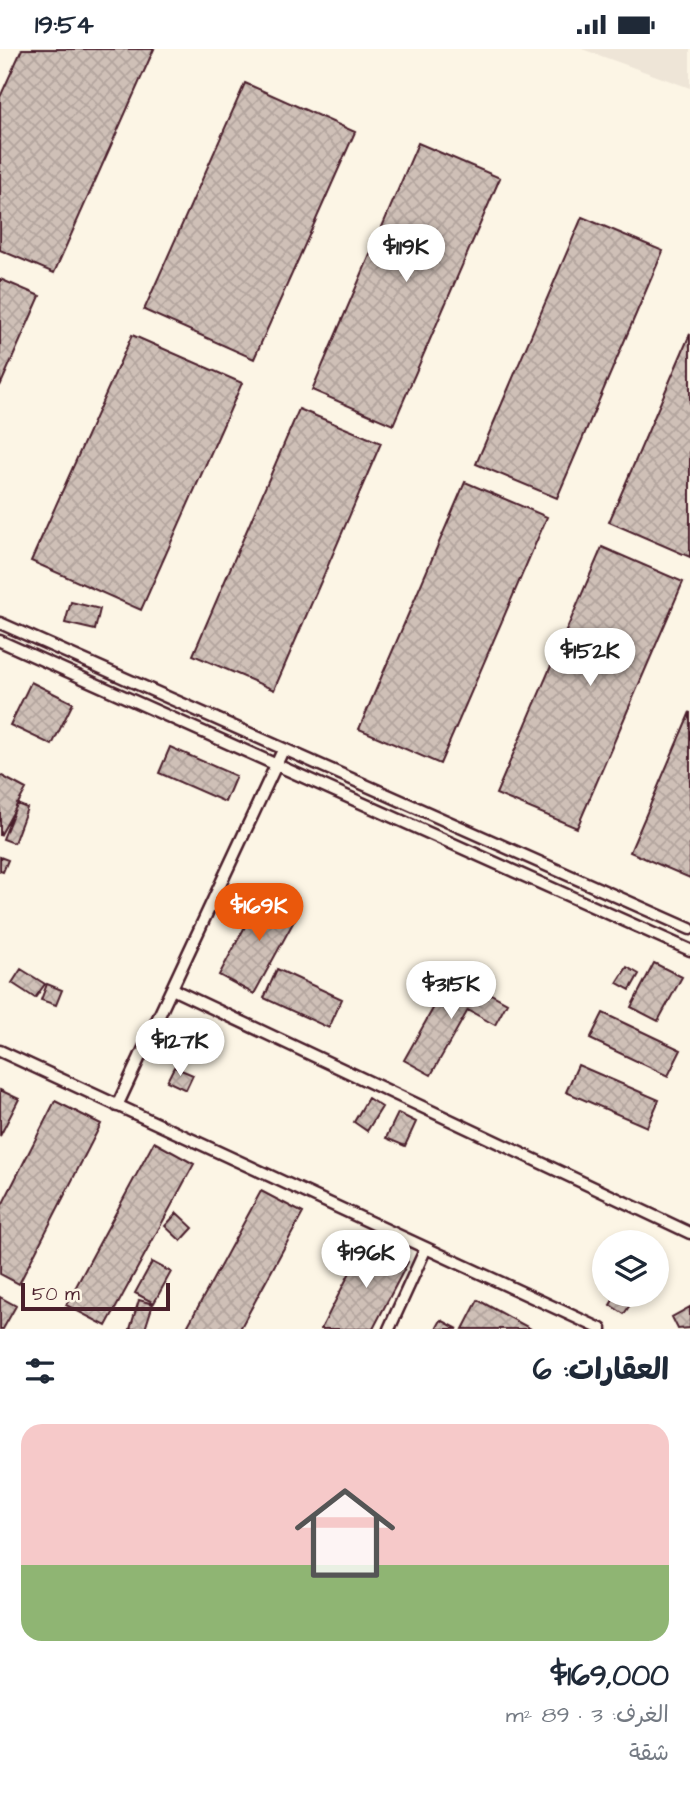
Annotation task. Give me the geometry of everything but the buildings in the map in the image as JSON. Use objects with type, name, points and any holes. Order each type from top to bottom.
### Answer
[{"type":"lane","points":[[0,623],[690,929]]},
{"type":"lane","points":[[0,641],[690,950]]},
{"type":"lane","points":[[117,1106],[283,750]]},
{"type":"lane","points":[[172,989],[690,1233]]},
{"type":"lane","points":[[0,1051],[601,1329]]},
{"type":"lane","points":[[389,1329],[426,1248]]},
{"type":"shaded area","points":[[582,49],[690,49],[690,88]]}]
